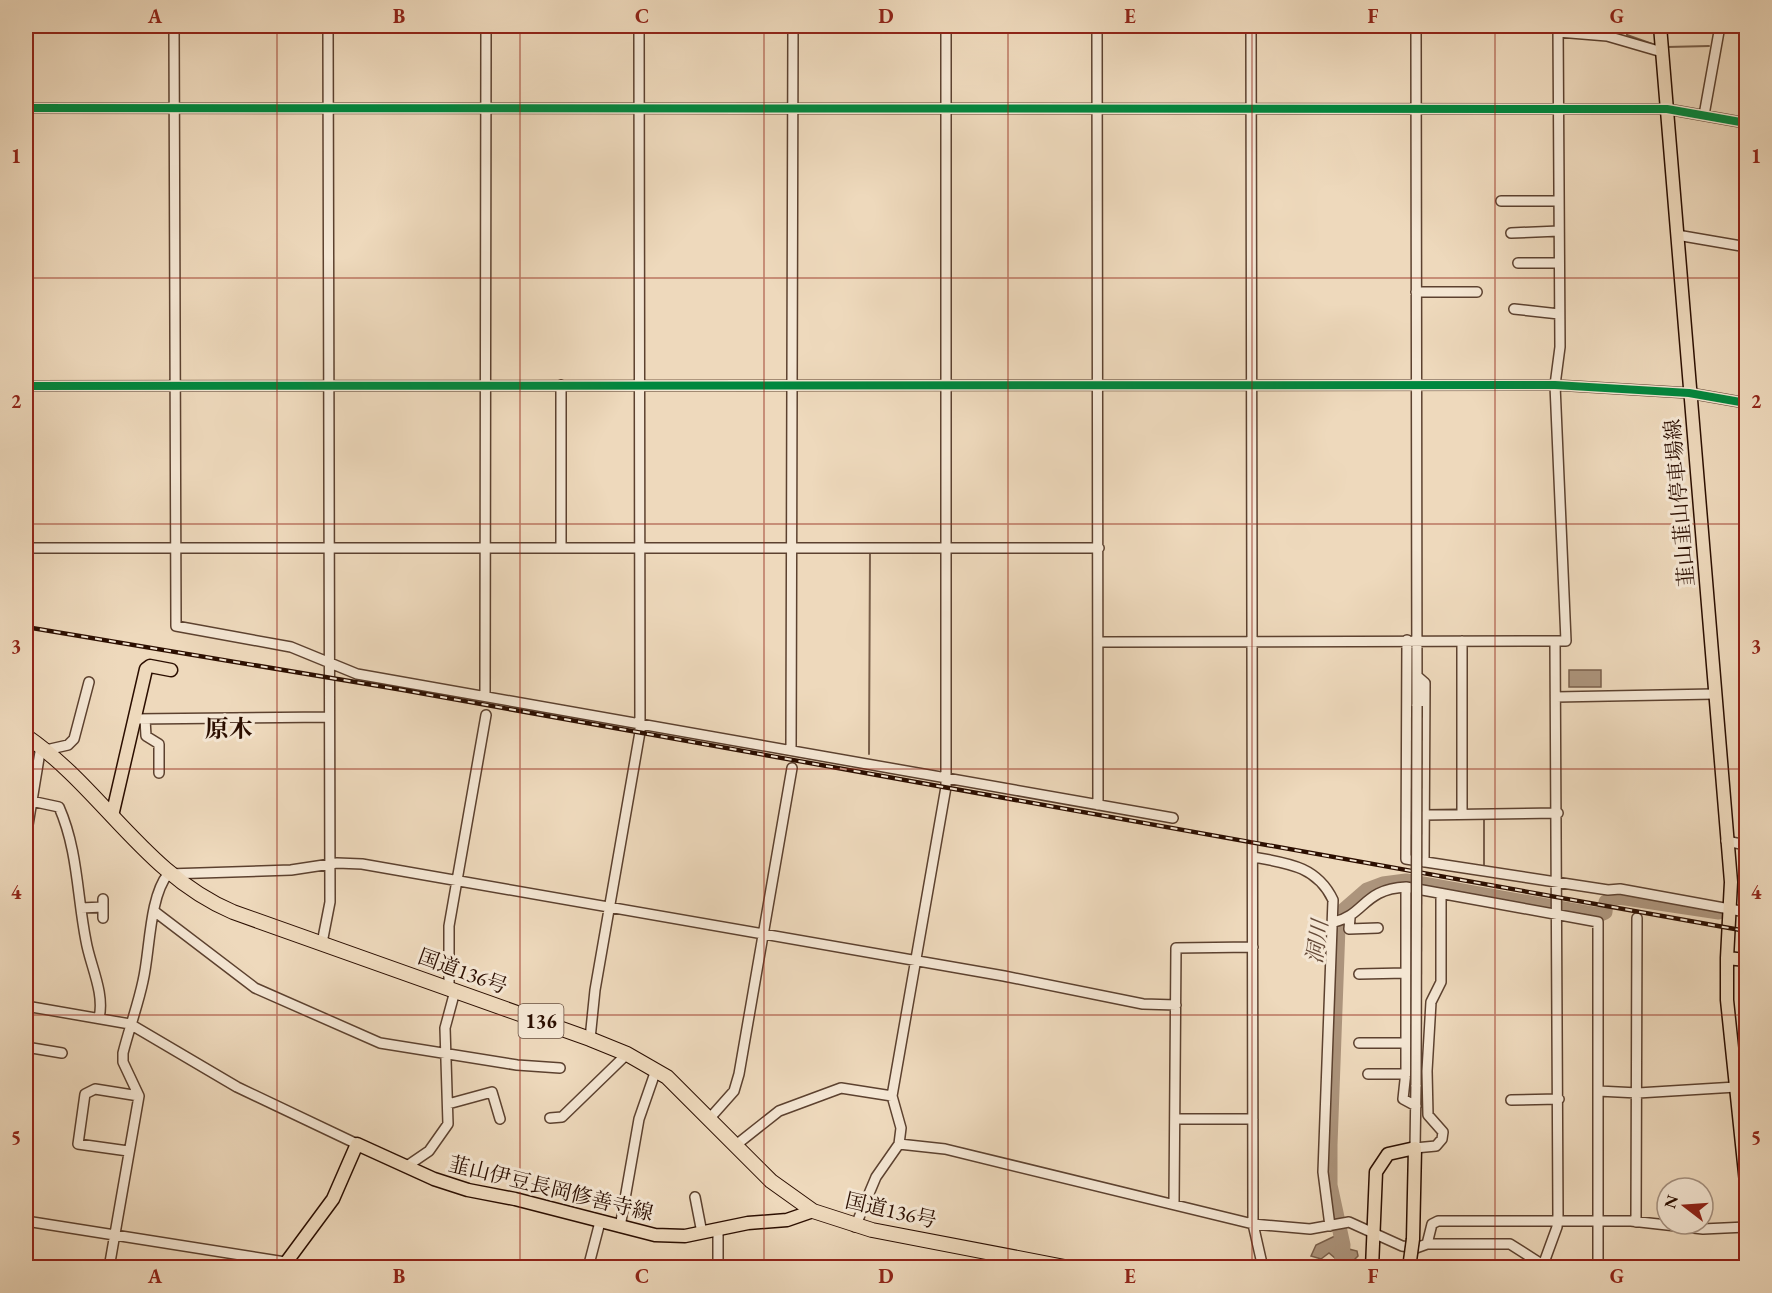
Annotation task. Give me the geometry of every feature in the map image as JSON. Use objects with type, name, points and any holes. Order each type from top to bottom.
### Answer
[{"type":"highway","name":"国道136号","points":[[26,735],[43,748],[168,874],[217,905],[627,1054],[675,1083],[779,1188],[813,1211],[855,1227],[1070,1268]]},
{"type":"main road","name":"韮山韮山停車場線","points":[[1659,26],[1725,841],[1731,882],[1727,1000],[1740,1062],[1736,1087],[1746,1183]]},
{"type":"main road","points":[[112,816],[140,719],[147,667],[171,670]]},
{"type":"main road","points":[[1727,958],[1746,960]]},
{"type":"main road","points":[[284,1265],[333,1199],[357,1144]]},
{"type":"main road","name":"韮山伊豆長岡修善寺線","points":[[357,1144],[434,1179],[468,1190],[513,1198],[620,1227],[670,1237],[748,1223],[787,1220],[813,1211]]},
{"type":"main road","points":[[1372,1268],[1376,1234],[1377,1168],[1388,1154],[1415,1148],[1413,1239],[1408,1268]]},
{"type":"street","points":[[174,26],[176,626],[291,647],[357,674],[1173,818]]},
{"type":"street","points":[[322,943],[330,910],[328,26]]},
{"type":"street","points":[[485,696],[486,26]]},
{"type":"street","points":[[590,1039],[640,723],[639,26]]},
{"type":"street","points":[[790,750],[793,26]]},
{"type":"street","points":[[855,1227],[876,1177],[899,1144],[901,1128],[892,1096],[946,796],[946,26]]},
{"type":"street","points":[[1097,26],[1098,805]]},
{"type":"street","points":[[1251,26],[1253,1224],[1263,1268]]},
{"type":"street","points":[[1416,26],[1418,640],[1415,1148],[1436,1146],[1442,1136],[1441,1129],[1428,1115],[1427,1071],[1431,1002],[1441,982],[1441,894]]},
{"type":"street","points":[[1704,115],[1719,26]]},
{"type":"street","points":[[1098,642],[1566,641],[1555,385],[1560,348],[1558,29],[1607,36],[1662,52]]},
{"type":"street","points":[[26,108],[486,110],[1558,108],[1666,109],[1746,123]]},
{"type":"street","points":[[1501,201],[1559,201]]},
{"type":"street","points":[[1511,233],[1559,231]]},
{"type":"street","points":[[1677,235],[1740,246]]},
{"type":"street","points":[[1518,263],[1559,263]]},
{"type":"street","points":[[1416,292],[1477,292]]},
{"type":"street","points":[[1514,309],[1559,314]]},
{"type":"street","points":[[561,385],[561,547]]},
{"type":"street","points":[[26,386],[1555,385],[1689,393],[1746,403]]},
{"type":"street","points":[[26,548],[1099,548]]},
{"type":"street","points":[[1407,640],[1406,859],[1608,891],[1620,889],[1746,912]]},
{"type":"street","points":[[1462,640],[1462,814]]},
{"type":"street","points":[[1543,1266],[1558,1222],[1558,813],[1555,642]]},
{"type":"street","points":[[1417,676],[1425,682],[1424,862]]},
{"type":"street","points":[[26,837],[31,801],[43,748],[72,743],[89,682]]},
{"type":"street","points":[[1556,697],[1714,694]]},
{"type":"street","points":[[407,1166],[426,1154],[445,1129],[448,1120],[446,1017],[452,990],[449,926],[486,715]]},
{"type":"street","points":[[159,773],[159,744],[146,736],[140,719],[329,717]]},
{"type":"street","points":[[710,1118],[730,1096],[737,1084],[792,768]]},
{"type":"street","points":[[31,801],[59,807],[69,836],[86,941],[101,1002],[99,1018]]},
{"type":"street","points":[[1424,815],[1558,813]]},
{"type":"street","points":[[1725,841],[1746,844]]},
{"type":"street","points":[[1252,857],[1287,863],[1312,873],[1324,884],[1333,900],[1334,922],[1323,1172],[1324,1194],[1331,1225]]},
{"type":"street","points":[[109,1268],[139,1096],[123,1062],[130,1024],[144,979],[154,911],[163,882],[168,874],[291,870],[362,864],[916,963],[1004,976],[1143,1004],[1176,1005]]},
{"type":"street","points":[[1334,922],[1348,919],[1370,897],[1387,890],[1406,888],[1558,910],[1598,922],[1598,1268]]},
{"type":"street","points":[[1406,888],[1406,1074],[1403,1099],[1416,1106]]},
{"type":"street","points":[[81,908],[103,903],[103,918]]},
{"type":"street","points":[[154,911],[264,993],[380,1043],[517,1065],[560,1068]]},
{"type":"street","points":[[1636,1222],[1637,918]]},
{"type":"street","points":[[1348,919],[1349,929],[1378,928]]},
{"type":"street","points":[[1174,1204],[1176,948],[1253,947]]},
{"type":"street","points":[[1359,974],[1406,974]]},
{"type":"street","points":[[26,1006],[130,1024],[237,1087],[357,1144]]},
{"type":"street","points":[[1359,1043],[1406,1043]]},
{"type":"street","points":[[26,1047],[62,1053]]},
{"type":"street","points":[[550,1118],[562,1117],[627,1054]]},
{"type":"street","points":[[620,1227],[639,1119],[656,1070]]},
{"type":"street","points":[[1368,1074],[1406,1074]]},
{"type":"street","points":[[1598,1091],[1638,1093],[1736,1087]]},
{"type":"street","points":[[736,1145],[779,1111],[841,1088],[892,1096]]},
{"type":"street","points":[[128,1151],[78,1144],[85,1094],[95,1089],[139,1096]]},
{"type":"street","points":[[448,1104],[492,1092],[500,1119]]},
{"type":"street","points":[[1511,1100],[1558,1100]]},
{"type":"street","points":[[1175,1119],[1253,1119]]},
{"type":"street","points":[[899,1144],[945,1149],[1253,1224],[1295,1229],[1345,1222],[1407,1247],[1419,1248],[1427,1244],[1510,1244],[1543,1266],[1572,1268]]},
{"type":"street","points":[[695,1197],[702,1233]]},
{"type":"street","points":[[26,1221],[284,1265]]},
{"type":"street","points":[[1427,1244],[1431,1227],[1435,1222],[1598,1221],[1636,1222],[1703,1229],[1746,1227]]},
{"type":"street","points":[[588,1268],[600,1222]]},
{"type":"street","points":[[717,1230],[718,1268]]},
{"type":"shaded area","points":[[1569,670],[1601,670],[1601,687],[1569,687]]},
{"type":"shaded area","points":[[1337,1211],[1349,1249],[1357,1251],[1358,1256],[1346,1268],[1333,1267],[1336,1259],[1329,1253],[1321,1259],[1311,1256],[1316,1245],[1335,1236],[1331,1213]]},
{"type":"waterway","points":[[1627,26],[1627,35],[1658,46]]},
{"type":"waterway","points":[[1667,47],[1709,46]]},
{"type":"waterway","points":[[869,754],[870,550]]},
{"type":"waterway","points":[[1484,817],[1484,868]]},
{"type":"waterway","name":"洞川","points":[[1341,1268],[1343,1245],[1330,1185],[1330,1145],[1338,927],[1344,910],[1367,890],[1383,884],[1406,881],[1598,915],[1605,912],[1606,902],[1619,897],[1719,912]]},
{"type":"railway","points":[[26,627],[403,690],[1746,931]]},
{"type":"cycle path","points":[[26,108],[1667,109],[1746,123]]},
{"type":"cycle path","points":[[26,386],[1555,385],[1689,393],[1746,403]]},
{"type":"district","name":"原木","points":[[229,728]]}]
